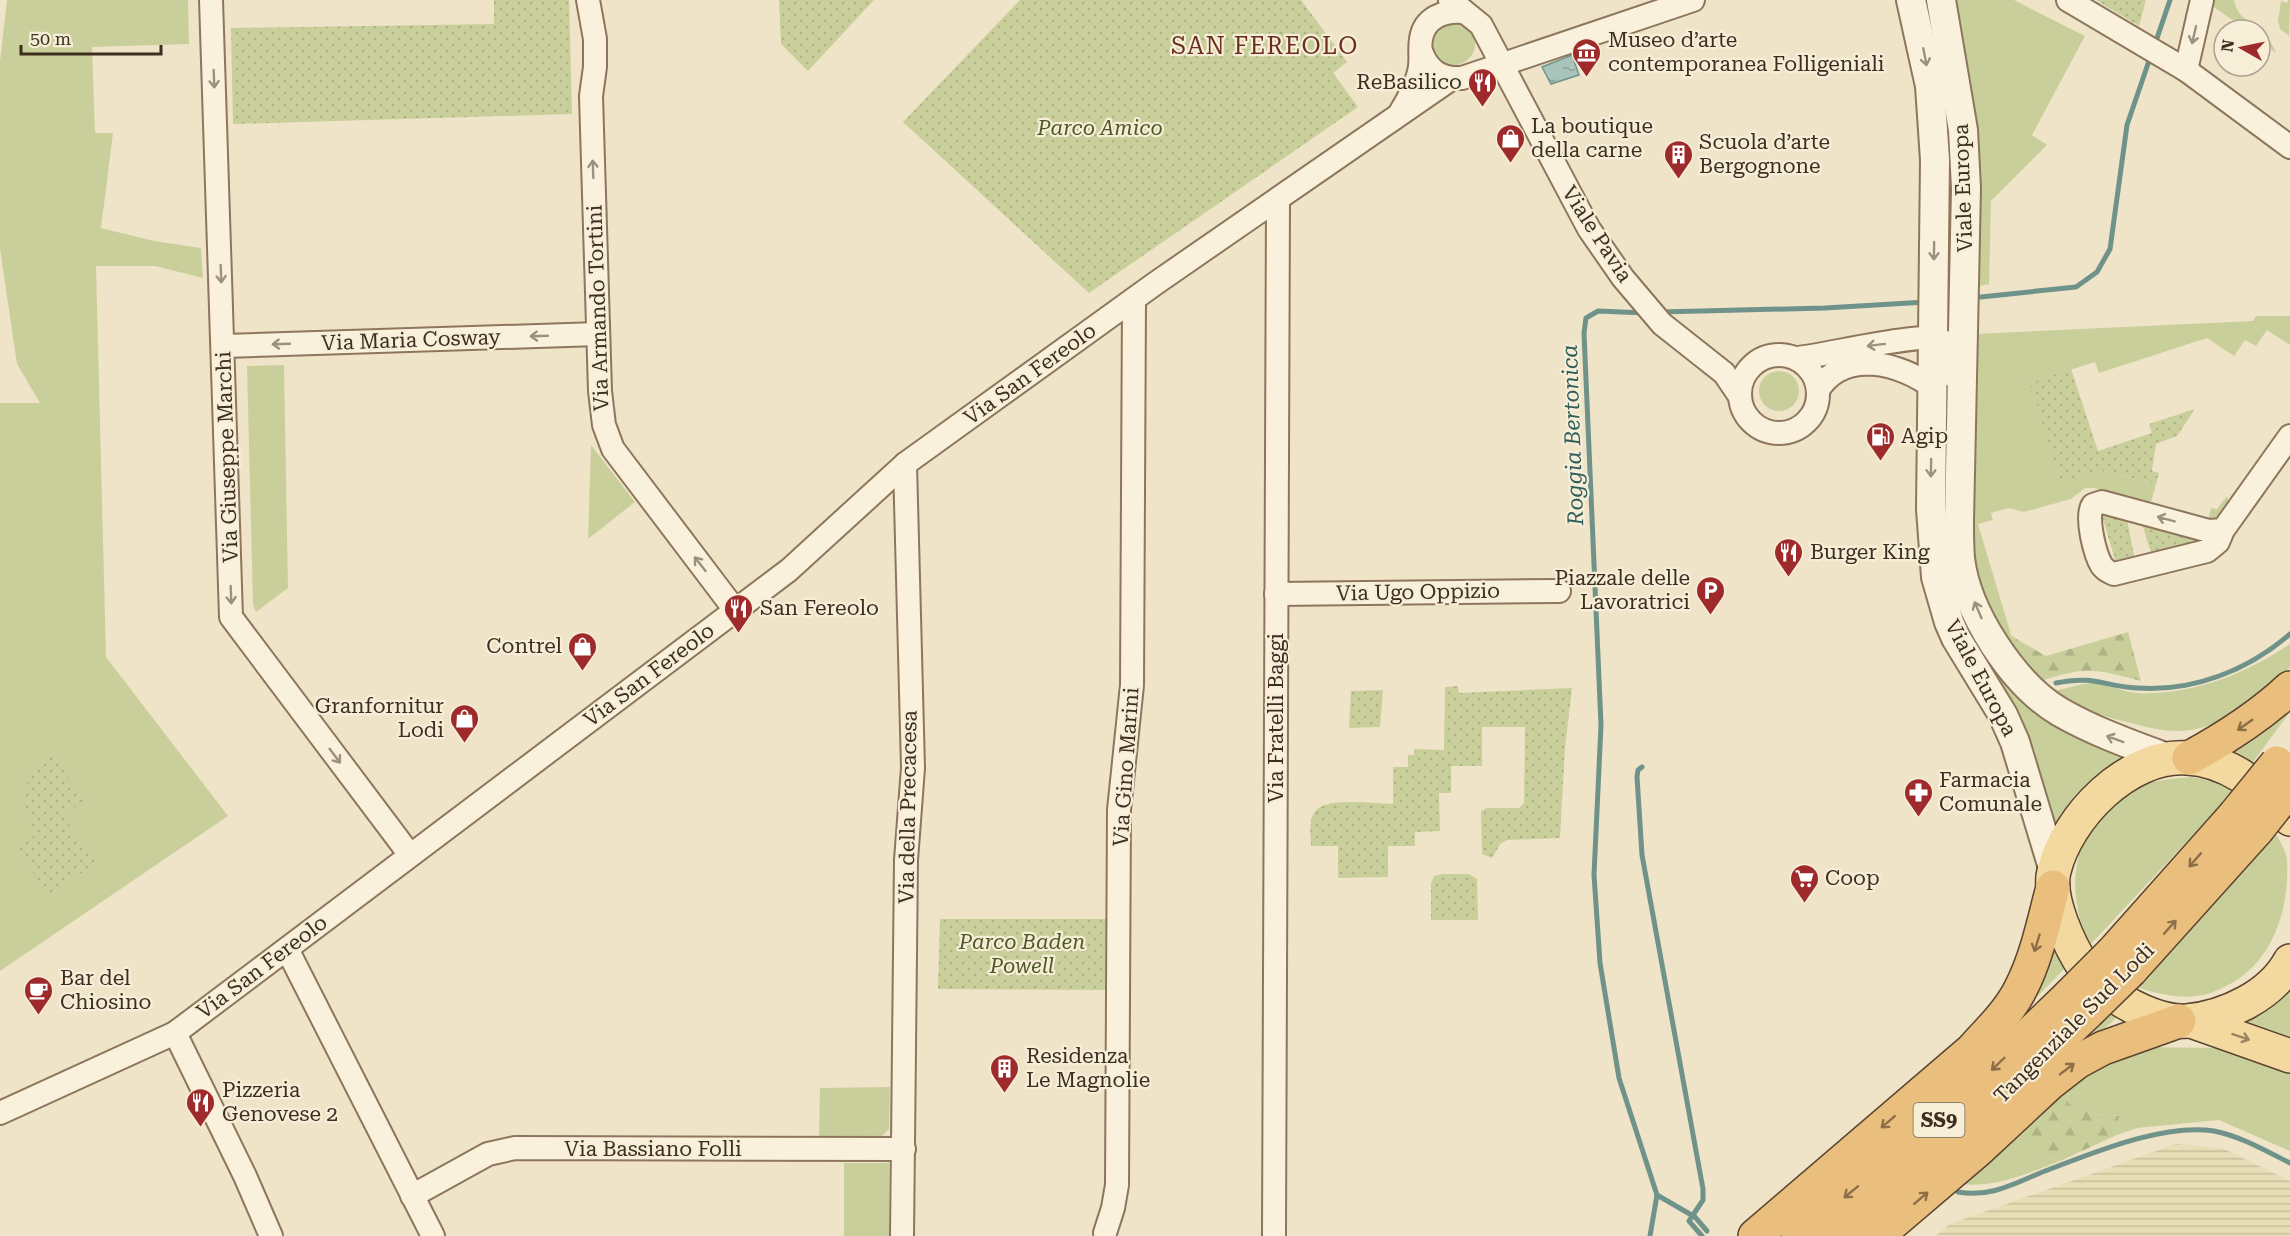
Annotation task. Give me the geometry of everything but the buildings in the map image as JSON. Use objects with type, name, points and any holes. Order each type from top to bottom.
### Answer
[{"type":"highway","points":[[2179,758],[2228,737],[2267,710],[2290,688]]},
{"type":"highway","name":"Tangenziale Sud Lodi","points":[[1837,1236],[1952,1141],[2122,961],[2245,823],[2286,766]]},
{"type":"highway","points":[[1755,1236],[1972,1050],[1996,1023],[2020,989],[2038,944],[2053,879]]},
{"type":"highway","name":"SS9","points":[[1798,1236],[2079,1004]]},
{"type":"highway","points":[[1876,1236],[1977,1150],[2049,1083],[2077,1062],[2103,1048],[2185,1021]]},
{"type":"main road","points":[[2290,819],[2270,796],[2248,780],[2227,769],[2179,758],[2136,770],[2100,793],[2073,828],[2053,879],[2066,936],[2086,971],[2117,998],[2154,1014],[2185,1021],[2290,1056]]},
{"type":"main road","points":[[2185,1021],[2236,1007],[2264,993],[2290,961]]},
{"type":"street","name":"Via Giuseppe Marchi","points":[[211,0],[231,617],[410,855]]},
{"type":"street","name":"Via Armando Tortini","points":[[588,0],[595,39],[595,67],[591,96],[601,409],[605,430],[613,449],[735,610]]},
{"type":"street","points":[[1429,0],[1422,40],[1431,70],[1467,75],[1486,57],[1486,35]]},
{"type":"street","name":"Via San Fereolo","points":[[0,1113],[175,1033],[789,570],[905,464],[1134,300],[1395,119],[1467,75],[1693,0]]},
{"type":"street","name":"Viale Europa","points":[[1911,0],[1925,55],[1933,118],[1935,160],[1931,531],[1942,599],[1956,638],[2012,735],[2053,879]]},
{"type":"street","name":"Viale Europa","points":[[1941,0],[1963,130],[1966,188],[1959,521]]},
{"type":"street","points":[[2068,0],[2186,70],[2290,147]]},
{"type":"street","points":[[2186,70],[2202,0]]},
{"type":"street","points":[[1422,40],[1441,14],[1457,6]]},
{"type":"street","name":"Viale Pavia","points":[[1457,6],[1481,25],[1589,229],[1645,305],[1662,324],[1724,373],[1739,395]]},
{"type":"street","name":"Via San Fereolo","points":[[1395,119],[1413,90],[1419,72],[1422,40]]},
{"type":"street","name":"Viale Pavia","points":[[1467,75],[1485,72],[1499,80],[1522,105]]},
{"type":"street","name":"Via Fratelli Baggi","points":[[1274,1236],[1278,200]]},
{"type":"street","name":"Via Gino Marini","points":[[1105,1233],[1117,1185],[1119,810],[1132,685],[1134,300]]},
{"type":"street","points":[[1796,358],[1815,377],[1818,402],[1809,419],[1794,431],[1782,434],[1766,432],[1750,422],[1739,395],[1741,382],[1748,370],[1758,361],[1783,355],[1813,358],[1857,347],[1934,312]]},
{"type":"street","name":"Viale Europa","points":[[1934,312],[1949,348],[1960,559],[1971,593],[2003,659],[2030,688],[2058,711],[2105,735],[2179,758]]},
{"type":"street","name":"Via Maria Cosway","points":[[224,346],[598,334]]},
{"type":"street","name":"Viale Pavia","points":[[1691,348],[1726,362],[1758,361]]},
{"type":"street","points":[[1818,390],[1830,376],[1839,370],[1867,363],[1889,365],[1914,375],[1933,388]]},
{"type":"street","points":[[2223,530],[2209,531],[2102,502],[2093,505],[2088,514],[2100,562],[2107,571],[2114,574],[2207,551],[2218,542],[2223,530],[2290,436]]},
{"type":"street","name":"Via della Precacesa","points":[[902,1236],[906,860],[913,768],[905,464]]},
{"type":"street","name":"Via Ugo Oppizio","points":[[1276,594],[1560,591]]},
{"type":"street","points":[[287,949],[433,1236]]},
{"type":"street","points":[[175,1033],[245,1176],[271,1236]]},
{"type":"street","name":"Via Bassiano Folli","points":[[412,1196],[488,1154],[515,1148],[904,1149]]},
{"type":"shaded area","points":[[2176,1144],[2222,1148],[2290,1181],[2290,1236],[1936,1236],[1950,1224]]},
{"type":"green space","points":[[7,0],[188,0],[189,44],[92,47],[95,133],[113,133],[101,228],[154,241],[201,248],[203,278],[155,266],[96,266],[106,657],[228,816],[0,971],[0,403],[40,403],[17,364],[0,249],[0,61]]},
{"type":"green space","points":[[494,0],[569,0],[572,114],[233,124],[231,28],[494,24]]},
{"type":"green space","points":[[779,0],[874,0],[808,71],[781,44]]},
{"type":"green space","name":"Parco Amico","points":[[1020,0],[1301,0],[1347,62],[1333,73],[1358,107],[1089,293],[903,122]]},
{"type":"green space","points":[[1948,0],[2014,0],[2085,36],[2032,135],[2047,145],[1991,201],[1989,284],[1975,287],[1971,108],[1963,45]]},
{"type":"green space","points":[[2096,0],[2146,0],[2139,26]]},
{"type":"green space","points":[[2211,0],[2234,0],[2236,8],[2244,18],[2229,18],[2210,4]]},
{"type":"green space","points":[[2290,0],[2289,36],[2280,29],[2278,21],[2281,1],[2287,3]]},
{"type":"green space","points":[[1454,23],[1469,29],[1475,44],[1469,59],[1454,65],[1439,59],[1433,44],[1439,29]]},
{"type":"green space","points":[[2256,316],[2290,316],[2290,345],[2267,330],[2256,346],[2245,340],[2234,356],[2207,338],[2099,373],[2095,362],[2030,383],[2099,470],[2156,484],[2151,502],[2094,488],[2085,488],[2071,499],[2024,512],[2008,508],[1991,513],[1993,520],[1978,524],[2012,638],[1996,622],[1990,612],[1981,590],[1973,556],[1974,334],[2253,321]]},
{"type":"green space","points":[[284,365],[288,588],[256,612],[253,605],[247,366]]},
{"type":"green space","points":[[2071,369],[2098,451],[2152,433],[2149,424],[2195,409],[2177,436],[2156,444],[2152,471],[2159,473],[2156,484],[2099,470],[2061,482],[2030,383]]},
{"type":"green space","points":[[1779,371],[1793,377],[1799,391],[1793,405],[1779,411],[1765,405],[1759,391],[1765,377]]},
{"type":"green space","points":[[1944,440],[1950,482],[1957,586],[1961,611],[1969,629],[1986,658],[2018,695],[2058,725],[2126,757],[2109,767],[2075,795],[2055,829],[1956,611],[1944,564]]},
{"type":"green space","points":[[591,445],[635,502],[588,539]]},
{"type":"green space","points":[[2227,496],[2229,504],[2217,520],[2208,520],[2211,508],[2217,509]]},
{"type":"green space","points":[[2104,513],[2127,520],[2135,560],[2116,563],[2103,519]]},
{"type":"green space","points":[[2142,524],[2199,539],[2199,542],[2152,556]]},
{"type":"green space","points":[[2001,630],[2046,656],[2128,632],[2141,681],[2101,672],[2081,671],[2041,681],[2008,646]]},
{"type":"green space","points":[[2290,644],[2290,667],[2266,691],[2225,719],[2193,730],[2159,730],[2110,718],[2073,703],[2055,691],[2092,683],[2137,693],[2178,691],[2198,687],[2255,665]]},
{"type":"green space","points":[[1458,686],[1459,693],[1572,688],[1565,748],[1560,838],[1508,840],[1501,843],[1492,858],[1482,854],[1481,811],[1487,808],[1519,808],[1524,803],[1525,727],[1482,727],[1482,766],[1451,766],[1451,793],[1439,793],[1440,831],[1415,832],[1415,846],[1388,846],[1388,877],[1338,878],[1338,846],[1311,846],[1310,825],[1314,813],[1328,804],[1362,802],[1393,804],[1393,767],[1408,767],[1408,755],[1414,755],[1414,749],[1444,750],[1445,687]]},
{"type":"green space","points":[[1383,690],[1380,727],[1349,728],[1351,691]]},
{"type":"green space","points":[[2290,703],[2290,712],[2250,766],[2221,751]]},
{"type":"green space","points":[[52,752],[84,800],[63,816],[96,862],[50,896],[16,849],[38,833],[23,812],[29,769]]},
{"type":"green space","points":[[2191,777],[2213,781],[2233,792],[2091,944],[2082,924],[2075,881],[2084,839],[2095,820],[2109,804],[2136,787]]},
{"type":"green space","points":[[2272,825],[2287,858],[2285,897],[2275,934],[2255,965],[2224,987],[2203,995],[2176,996],[2131,985]]},
{"type":"green space","points":[[1469,874],[1477,879],[1478,920],[1431,920],[1431,883],[1434,876]]},
{"type":"green space","name":"Parco Baden Powell","points":[[940,919],[1107,919],[1107,990],[938,989]]},
{"type":"green space","points":[[2047,938],[2068,965],[2017,1017]]},
{"type":"green space","points":[[2290,973],[2290,1041],[2232,1024]]},
{"type":"green space","points":[[2111,1005],[2119,1014],[2114,1020],[2094,1034],[2064,1048]]},
{"type":"green space","points":[[2139,1047],[2221,1048],[2290,1067],[2290,1151],[2219,1120],[2137,1128],[2117,1135],[2119,1116],[2092,1114],[2068,1103],[2067,1088],[2074,1072]]},
{"type":"green space","points":[[890,1087],[889,1129],[882,1136],[819,1137],[820,1088]]},
{"type":"green space","points":[[2067,1088],[2068,1103],[2092,1114],[2119,1116],[2117,1135],[2060,1161],[2036,1155],[2024,1140],[2048,1096]]},
{"type":"green space","points":[[2048,1096],[2036,1155],[2060,1161],[1999,1182],[1961,1184]]},
{"type":"green space","points":[[844,1163],[889,1163],[889,1236],[844,1236]]},
{"type":"water","points":[[1572,55],[1579,75],[1551,84],[1542,67]]},
{"type":"waterway","name":"Roggia Bertonica","points":[[2155,44],[2170,0]]},
{"type":"waterway","name":"Roggia Bertonica","points":[[1971,298],[2076,287],[2097,272],[2110,249],[2127,125],[2151,55]]},
{"type":"waterway","name":"Roggia Bertonica","points":[[1660,312],[1825,308],[1926,302]]},
{"type":"waterway","name":"Roggia Bertonica","points":[[1645,313],[1598,311],[1586,318],[1584,333],[1601,725],[1594,875],[1600,963],[1619,1078],[1657,1195],[1650,1236]]},
{"type":"waterway","points":[[2056,683],[2080,680],[2125,687],[2158,688],[2199,682],[2238,668],[2274,647],[2290,634]]},
{"type":"waterway","points":[[1642,767],[1638,770],[1637,777],[1642,855],[1703,1189],[1703,1200],[1689,1221],[1702,1236]]},
{"type":"waterway","points":[[1958,1192],[1981,1193],[2003,1188],[2106,1148],[2173,1131],[2194,1130],[2224,1133],[2253,1144],[2290,1163]]},
{"type":"waterway","points":[[1657,1195],[1695,1217],[1707,1231]]},
{"type":"place","name":"Museo d’arte contemporanea Folligeniali","points":[[1587,78]]},
{"type":"place","name":"ReBasilico","points":[[1483,108]]},
{"type":"place","name":"La boutique della carne","points":[[1510,164]]},
{"type":"place","name":"Scuola d’arte Bergognone","points":[[1678,180]]},
{"type":"place","name":"Agip","points":[[1880,462]]},
{"type":"place","name":"Burger King","points":[[1789,578]]},
{"type":"place","name":"Piazzale delle Lavoratrici","points":[[1711,616]]},
{"type":"place","name":"San Fereolo","points":[[739,634]]},
{"type":"place","name":"Contrel","points":[[583,672]]},
{"type":"place","name":"Granfornitur Lodi","points":[[465,744]]},
{"type":"place","name":"Farmacia Comunale","points":[[1918,818]]},
{"type":"place","name":"Coop","points":[[1804,904]]},
{"type":"place","name":"Bar del Chiosino","points":[[39,1016]]},
{"type":"place","name":"Residenza Le Magnolie","points":[[1005,1094]]},
{"type":"place","name":"Pizzeria Genovese 2","points":[[201,1128]]},
{"type":"district","name":"SAN FEREOLO","points":[[1265,46]]}]
